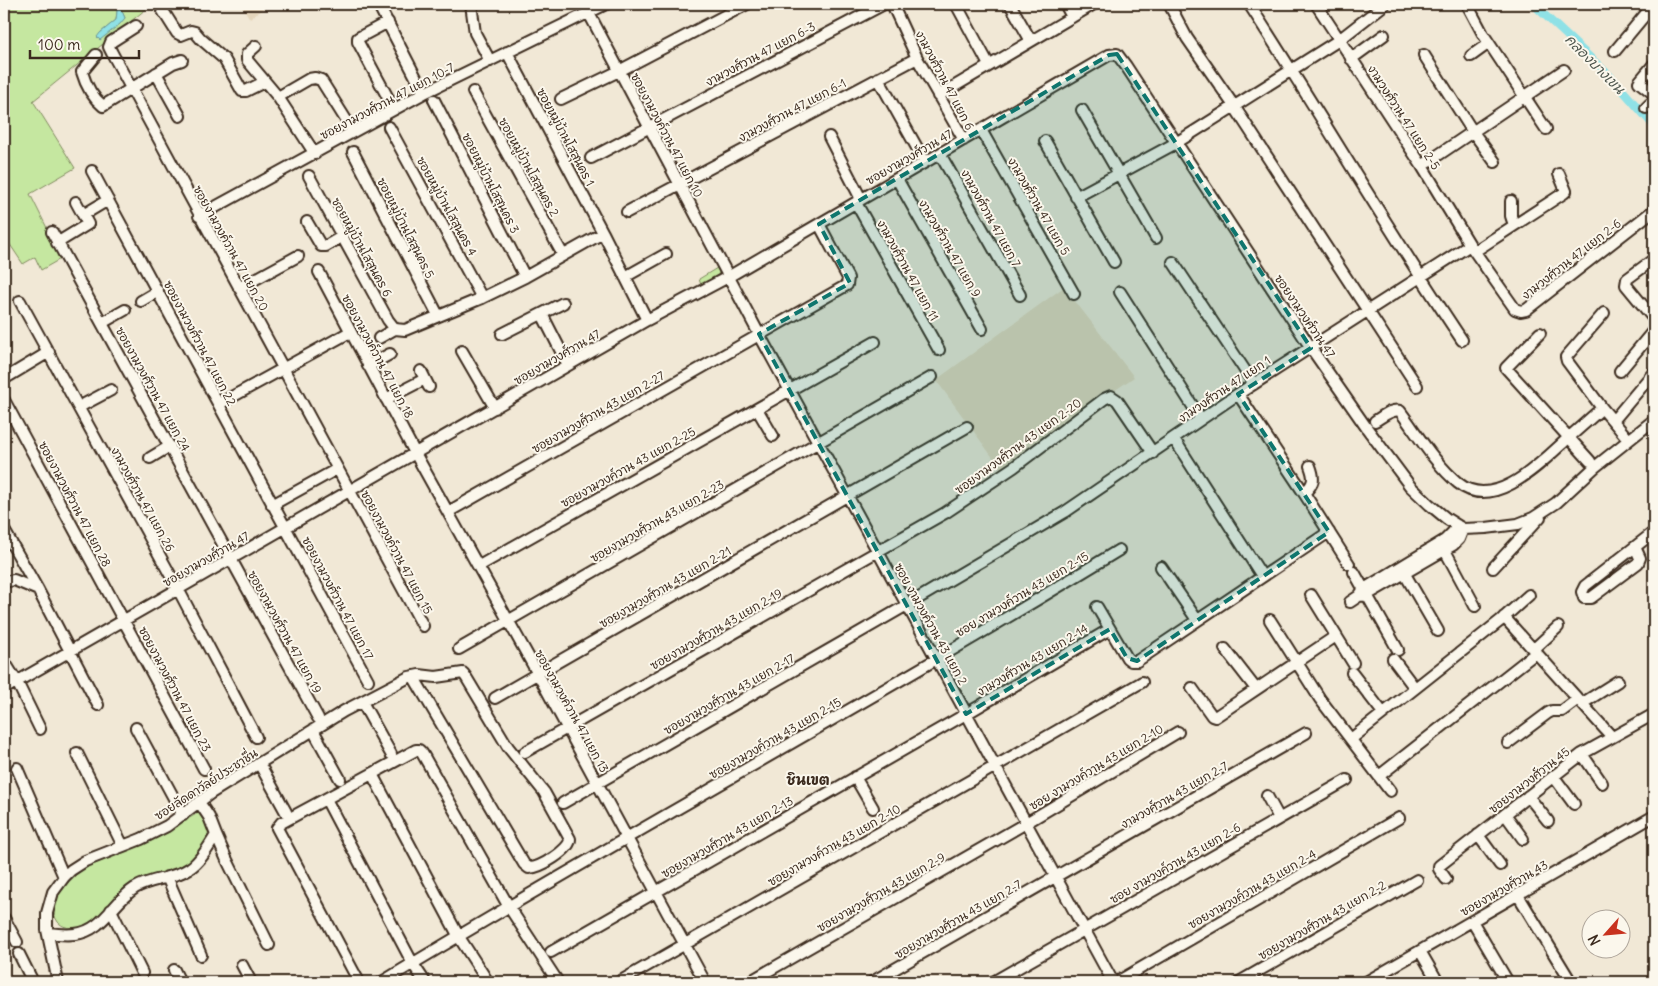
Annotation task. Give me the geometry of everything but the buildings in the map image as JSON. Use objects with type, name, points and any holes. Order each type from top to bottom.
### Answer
[{"type":"street","points":[[378,4],[424,93]]},
{"type":"street","points":[[471,4],[476,33],[490,61]]},
{"type":"street","name":"ซอยงามวงศ์วาน 47 แยก 10-7","points":[[199,216],[353,131],[424,93],[490,61],[586,8],[606,4]]},
{"type":"street","points":[[561,99],[747,4]]},
{"type":"street","name":"งามวงศ์วาน 47 แยก 6-3","points":[[592,158],[884,4]]},
{"type":"street","name":"งามวงศ์วาน 47 แยก 6","points":[[892,4],[917,58],[964,140]]},
{"type":"street","points":[[956,4],[989,65]]},
{"type":"street","points":[[1010,4],[1031,41]]},
{"type":"street","points":[[1065,4],[1072,17]]},
{"type":"street","points":[[938,96],[1094,4]]},
{"type":"street","points":[[1169,4],[1187,38],[1234,106],[1417,386]]},
{"type":"street","points":[[1249,4],[1420,277],[1462,340]]},
{"type":"street","name":"งามวงศ์วาน 47 แยก 2-5","points":[[1316,4],[1473,248]]},
{"type":"street","points":[[1076,197],[1176,143],[1339,40],[1385,4]]},
{"type":"street","points":[[1466,4],[1489,43],[1546,129]]},
{"type":"street","points":[[1615,50],[1654,4]]},
{"type":"street","points":[[160,6],[177,34],[194,32],[224,59],[242,91],[246,91],[264,82]]},
{"type":"street","name":"ซอยงามวงค์วาน 47 แยก 10","points":[[586,8],[728,277]]},
{"type":"street","points":[[388,22],[358,38],[358,42],[394,109]]},
{"type":"street","name":"ซอยงามวงค์วาน 47 แยก 20","points":[[136,26],[111,42],[110,47],[130,89],[349,491]]},
{"type":"street","points":[[1351,59],[1384,35]]},
{"type":"street","points":[[1470,56],[1489,43]]},
{"type":"street","points":[[256,46],[247,54],[247,60],[278,98],[314,154]]},
{"type":"street","name":"ซอยหมู่บ้านโสสุนคร 1","points":[[506,52],[603,233],[647,320]]},
{"type":"street","name":"ซอยงามวงศ์วาน 47","points":[[4,690],[568,365],[728,277],[1109,55],[1114,54],[1117,54],[1126,66],[1311,348],[1366,427],[1410,486],[1430,506],[1460,527]]},
{"type":"street","points":[[96,55],[82,72],[85,83],[95,99],[103,106],[178,60],[182,60]]},
{"type":"street","points":[[1424,55],[1472,132],[1495,162]]},
{"type":"street","name":"งามวงศ์วาน 47 แยก 6-1","points":[[627,212],[917,58]]},
{"type":"street","points":[[1654,64],[1636,85],[1654,94]]},
{"type":"street","points":[[1422,166],[1564,70]]},
{"type":"street","points":[[156,73],[180,116]]},
{"type":"street","points":[[878,78],[925,162]]},
{"type":"street","points":[[278,98],[309,79],[321,80],[353,131]]},
{"type":"street","name":"ซอยหมู่บ้านโสสุนคร 2","points":[[473,92],[563,254]]},
{"type":"street","name":"ซอยหมู่บ้านโสสุนคร 3","points":[[434,100],[526,277]]},
{"type":"street","points":[[1646,108],[1654,100]]},
{"type":"street","points":[[1082,110],[1156,238]]},
{"type":"street","name":"ซอยหมู่บ้านโสสุนคร 4","points":[[389,127],[482,298]]},
{"type":"street","name":"งามวงศ์วาน 47 แยก 5","points":[[981,130],[1074,294]]},
{"type":"street","name":"งามวงศ์วาน 47 แยก 11","points":[[829,137],[859,201],[939,350]]},
{"type":"street","points":[[1044,141],[1114,262]]},
{"type":"street","name":"ซอยหมู่บ้านโสสุนคร 5","points":[[353,152],[438,315]]},
{"type":"street","name":"งามวงศ์วาน 47 แยก 7","points":[[940,154],[1020,295]]},
{"type":"street","name":"ซอยงามวงศ์วาน 47 แยก 22","points":[[92,171],[285,528]]},
{"type":"street","name":"งามวงศ์วาน 47 แยก 1","points":[[907,605],[1065,512],[1238,394],[1420,277],[1514,225],[1564,193],[1566,191],[1560,174]]},
{"type":"street","name":"ซอยหมู่บ้านโสสุนคร 6","points":[[309,176],[388,320],[396,329]]},
{"type":"street","name":"งามวงศ์วาน 47 แยก 9","points":[[897,179],[982,329]]},
{"type":"street","points":[[83,215],[108,200]]},
{"type":"street","points":[[1510,201],[1514,225]]},
{"type":"street","points":[[58,243],[88,224],[76,202]]},
{"type":"street","name":"งามวงศ์วาน 47 แยก 2-6","points":[[1473,248],[1515,309],[1526,310],[1654,210]]},
{"type":"street","points":[[308,222],[321,246],[326,246],[341,237]]},
{"type":"street","name":"ซอยงามวงศ์วาน 43 แยก 2-27","points":[[448,512],[847,285],[848,278],[819,224]]},
{"type":"street","name":"ซอยงามวงศ์วาน 47 แยก 24","points":[[52,232],[231,559]]},
{"type":"street","points":[[379,338],[396,329],[405,330],[482,298],[526,277],[563,254],[603,233]]},
{"type":"street","points":[[625,277],[666,254]]},
{"type":"street","points":[[239,288],[298,256]]},
{"type":"street","points":[[1654,259],[1627,279],[1626,285],[1654,319]]},
{"type":"street","points":[[1174,262],[1254,384]]},
{"type":"street","name":"ซอยงามวงค์วาน 47 แยก 18","points":[[319,272],[415,453]]},
{"type":"street","name":"ซอย งามวงค์วาน 43 แยก 2","points":[[728,277],[1113,982]]},
{"type":"street","points":[[141,300],[158,291]]},
{"type":"street","points":[[1120,292],[1202,419]]},
{"type":"street","name":"งามวงศ์วาน 47 แยก 26","points":[[20,301],[178,589],[256,737]]},
{"type":"street","points":[[502,334],[563,302]]},
{"type":"street","points":[[102,323],[125,310]]},
{"type":"street","points":[[1604,313],[1566,357],[1602,408],[1628,440]]},
{"type":"street","points":[[542,314],[568,365]]},
{"type":"street","points":[[1620,371],[1654,330]]},
{"type":"street","points":[[219,404],[350,332]]},
{"type":"street","points":[[1540,333],[1506,368],[1590,460]]},
{"type":"street","name":"ซอยงามวงค์วาน 43 แยก 2-25","points":[[479,566],[875,342]]},
{"type":"street","points":[[462,351],[495,408]]},
{"type":"street","points":[[4,379],[49,352]]},
{"type":"street","points":[[368,366],[390,354]]},
{"type":"street","points":[[1613,421],[1654,372]]},
{"type":"street","name":"ซอยงามวงศ์วาน 43 แยก 2-23","points":[[459,649],[932,377]]},
{"type":"street","points":[[386,399],[425,379]]},
{"type":"street","points":[[79,407],[111,390]]},
{"type":"street","points":[[1238,394],[1351,568],[1414,688]]},
{"type":"street","name":"ซอยงามวงศ์วาน 43 แยก 2-20","points":[[877,550],[945,513],[1014,467],[1104,399],[1111,396],[1117,400],[1152,454]]},
{"type":"street","name":"ซอยงามวงศ์วาน 47 แยก 28","points":[[4,400],[123,621]]},
{"type":"street","points":[[1375,421],[1392,411],[1400,411],[1444,470],[1459,484],[1472,490],[1487,492],[1499,489],[1519,479],[1544,460],[1602,408]]},
{"type":"street","points":[[757,409],[773,436]]},
{"type":"street","points":[[1494,568],[1546,511],[1654,420]]},
{"type":"street","name":"ซอยงามวงศ์วาน 43 แยก 2-21","points":[[495,698],[967,427]]},
{"type":"street","points":[[1174,439],[1262,576]]},
{"type":"street","points":[[150,458],[170,446]]},
{"type":"street","name":"ซอยงามวงค์วาน 47 แยก 13","points":[[415,453],[479,566],[705,982]]},
{"type":"street","points":[[1304,493],[1314,482],[1310,466]]},
{"type":"street","points":[[272,504],[337,469]]},
{"type":"street","name":"ซอยงามวงค์วาน 47 แยก 15","points":[[349,491],[423,626]]},
{"type":"street","points":[[1350,602],[1459,539],[1460,527],[1486,528],[1518,524],[1546,511]]},
{"type":"street","name":"ซอยงามวงศ์วาน 47 แยก 17","points":[[285,528],[368,680]]},
{"type":"street","points":[[1097,607],[1127,658],[1134,661],[1329,532]]},
{"type":"street","points":[[1635,547],[1640,558],[1638,563],[1591,598],[1584,598],[1582,592],[1584,586],[1654,532]]},
{"type":"street","points":[[5,536],[38,590],[98,705]]},
{"type":"street","points":[[1443,547],[1475,606]]},
{"type":"street","name":"ซอยงามวงศ์วาน 43 แยก 2-19","points":[[525,752],[877,550]]},
{"type":"street","name":"ซอย งามวงค์วาน 43 แยก 2-15","points":[[937,659],[1119,550]]},
{"type":"street","name":"ซอยงามวงศ์วาน 47 แยก 19","points":[[231,559],[318,718]]},
{"type":"street","points":[[1161,567],[1198,620]]},
{"type":"street","points":[[1403,570],[1438,631]]},
{"type":"street","points":[[4,582],[14,580],[38,590]]},
{"type":"street","points":[[1311,595],[1336,636],[1352,668],[1383,713]]},
{"type":"street","points":[[1351,739],[1529,595]]},
{"type":"street","name":"ซอยงามวงศ์วาน 43 แยก 2-17","points":[[563,803],[907,605]]},
{"type":"street","points":[[1504,617],[1612,737]]},
{"type":"street","points":[[1270,620],[1320,699],[1390,791]]},
{"type":"street","name":"ซอยงามวงศ์วาน 47 แยก 23","points":[[123,621],[204,769]]},
{"type":"street","points":[[1379,776],[1536,651],[1558,627]]},
{"type":"street","name":"งามวงศ์วาน 43 แยก 2-14","points":[[966,714],[1110,629]]},
{"type":"street","points":[[1192,688],[1214,717],[1336,636]]},
{"type":"street","points":[[1225,649],[1256,689]]},
{"type":"street","name":"ซอยงามวงค์วาน 43 แยก 2-15","points":[[382,982],[627,837],[937,659]]},
{"type":"street","points":[[4,661],[40,729]]},
{"type":"street","name":"ซอยลัดดาวัลย์ประชาชื่น","points":[[58,982],[46,913],[53,892],[64,876],[85,861],[167,826],[211,793],[313,730],[413,676],[436,677],[463,673],[508,746],[544,792],[570,839],[569,846],[536,867],[529,868],[524,864],[413,676]]},
{"type":"street","points":[[1508,743],[1548,713],[1562,711],[1618,681]]},
{"type":"street","name":"ซอยงามวงค์วาน 43 แยก 2-10","points":[[619,982],[1142,682]]},
{"type":"street","points":[[362,702],[391,754]]},
{"type":"street","name":"ซอยงามวงศ์วาน 43 แยก 2-13","points":[[551,952],[966,714]]},
{"type":"street","name":"ซอยงามวงศ์วาน 45","points":[[1446,879],[1439,870],[1439,866],[1478,835],[1582,754],[1654,714]]},
{"type":"street","points":[[136,728],[183,815]]},
{"type":"street","points":[[313,730],[340,779]]},
{"type":"street","name":"ซอย งามวงค์วาน 43 แยก 2-10","points":[[1026,823],[1178,732]]},
{"type":"street","name":"งามวงศ์วาน 43 แยก 2-7","points":[[1056,878],[1306,733]]},
{"type":"street","points":[[359,982],[277,828],[281,823],[416,750],[419,750],[509,908],[558,982]]},
{"type":"street","points":[[77,753],[123,846]]},
{"type":"street","points":[[1582,754],[1602,783]]},
{"type":"street","points":[[259,763],[286,812]]},
{"type":"street","points":[[17,768],[64,876]]},
{"type":"street","points":[[372,774],[459,937],[488,982]]},
{"type":"street","points":[[856,777],[873,808]]},
{"type":"street","points":[[1554,777],[1574,804]]},
{"type":"street","name":"ซอย งามวงค์วาน 43 แยก 2-6","points":[[994,982],[1347,780]]},
{"type":"street","points":[[1267,796],[1279,818]]},
{"type":"street","points":[[1528,796],[1548,822]]},
{"type":"street","points":[[326,799],[413,964],[425,982]]},
{"type":"street","points":[[199,802],[269,945]]},
{"type":"street","points":[[1505,814],[1523,839]]},
{"type":"street","name":"ซอยงามวงศ์วาน 43","points":[[1370,981],[1654,816]]},
{"type":"street","name":"ซอยงามวงค์วาน 43 แยก 2-4","points":[[1118,982],[1399,818]]},
{"type":"street","name":"ซอยงามวงศ์วาน 43 แยก 2-9","points":[[749,982],[1026,823]]},
{"type":"street","points":[[48,933],[74,934],[91,929],[104,920],[125,896],[137,887],[190,868],[204,854],[216,835]]},
{"type":"street","points":[[1478,835],[1500,865]]},
{"type":"street","points":[[167,877],[201,955]]},
{"type":"street","name":"ซอยงามวงศ์วาน 43 แยก 2-7","points":[[872,982],[1056,878]]},
{"type":"street","name":"ซอยงามวงศ์วาน 43 แยก 2-2","points":[[1239,982],[1417,880]]},
{"type":"street","points":[[1518,894],[1568,977]]},
{"type":"street","points":[[111,910],[142,973]]},
{"type":"street","points":[[4,918],[17,942]]},
{"type":"street","points":[[1472,921],[1508,982]]},
{"type":"street","points":[[1420,951],[1438,982]]},
{"type":"street","points":[[19,954],[33,982]]},
{"type":"street","points":[[242,965],[248,981]]},
{"type":"street","points":[[174,970],[180,982]]},
{"type":"highlighted area","points":[[1117,54],[1311,348],[1238,394],[1329,532],[1137,661],[1127,658],[1110,629],[966,714],[759,334],[850,283],[819,224],[1109,55]]},
{"type":"shaded area","points":[[241,4],[269,4],[250,19]]},
{"type":"shaded area","points":[[1064,287],[1134,377],[1002,470],[936,380]]},
{"type":"green space","points":[[4,4],[112,4],[117,11],[116,20],[100,33],[125,18],[119,4],[144,4],[146,9],[33,101],[75,168],[30,194],[62,258],[41,270],[35,257],[23,264],[7,240],[4,242]]},
{"type":"green space","points":[[717,268],[718,275],[701,285],[699,279]]},
{"type":"green space","points":[[198,813],[203,813],[205,817],[208,835],[206,844],[194,861],[179,870],[135,883],[115,899],[95,920],[87,925],[71,928],[58,922],[54,914],[54,905],[63,888],[78,873],[97,860],[165,832]]},
{"type":"water","points":[[112,4],[119,4],[125,18],[100,40],[97,37],[100,33],[116,20],[117,11]]},
{"type":"waterway","name":"คลองบางเขน","points":[[1533,4],[1611,77],[1654,126]]},
{"type":"district","name":"ชินเขต","points":[[808,780]]}]
